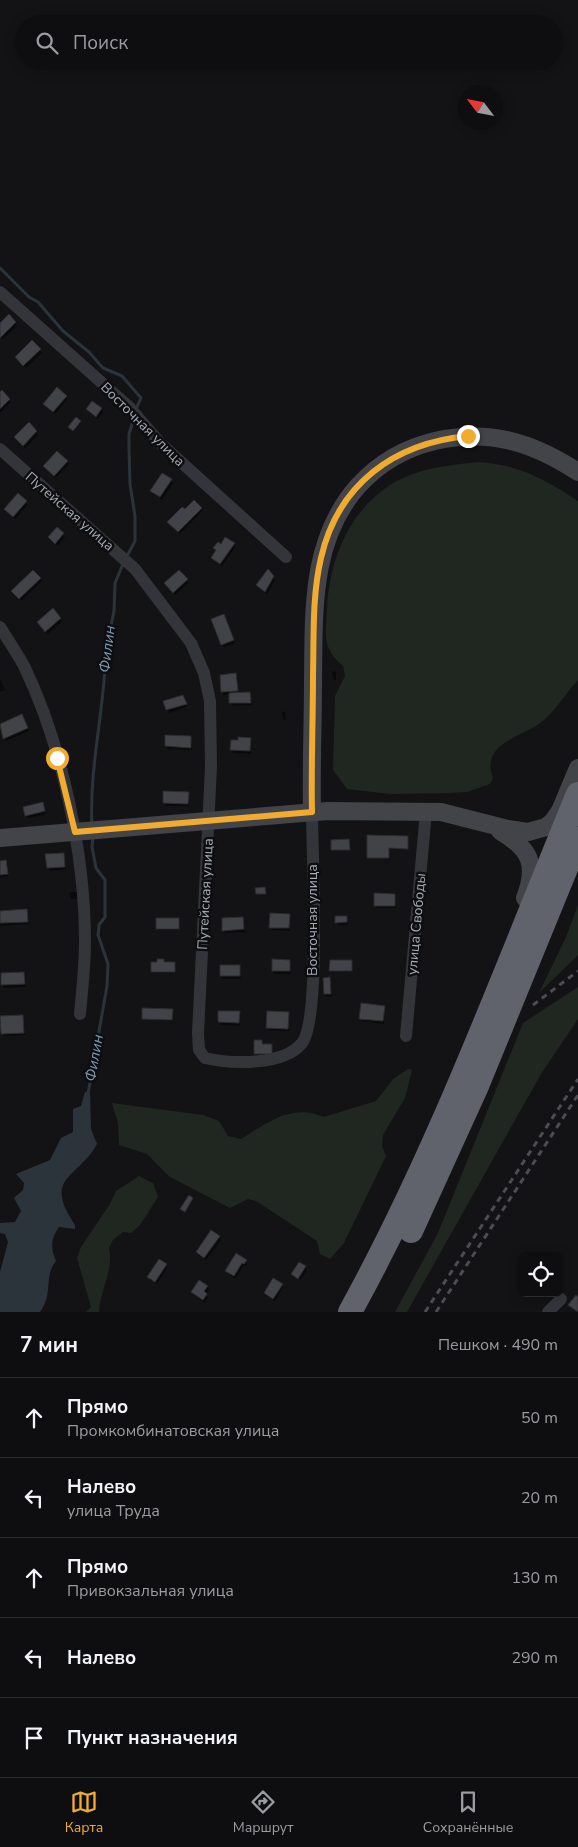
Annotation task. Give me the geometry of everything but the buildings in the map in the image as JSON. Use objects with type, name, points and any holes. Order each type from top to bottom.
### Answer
[{"type":"highway","points":[[350,1312],[376,1264],[460,1082],[578,794]]},
{"type":"highway","points":[[368,1312],[411,1230],[473,1095],[578,839]]},
{"type":"street","name":"Восточная улица","points":[[0,292],[130,407],[160,443],[286,557]]},
{"type":"street","points":[[312,812],[314,626],[317,581],[326,540],[348,498],[378,466],[395,456],[420,445],[458,437],[489,436],[532,446],[578,472]]},
{"type":"street","name":"Путейская улица","points":[[0,449],[135,569],[191,643],[204,673],[210,708],[209,822],[198,1033],[199,1050],[205,1058],[222,1062],[261,1061],[292,1054],[304,1042],[308,1027]]},
{"type":"street","points":[[0,627],[23,664],[45,715],[88,831],[83,888],[85,944],[80,1014]]},
{"type":"street","points":[[0,838],[312,812],[426,811],[456,814],[517,832],[536,831],[546,827],[560,811],[578,768]]},
{"type":"street","name":"улица Свободы","points":[[406,1036],[426,811]]},
{"type":"street","name":"Восточная улица","points":[[308,1027],[314,949],[312,812]]},
{"type":"street","points":[[376,1264],[530,885],[532,866],[524,849],[484,822]]},
{"type":"street","points":[[548,1312],[561,1299]]},
{"type":"shaded area","points":[[478,462],[507,466],[531,474],[578,501],[578,680],[543,721],[505,742],[492,756],[493,778],[490,784],[467,792],[448,793],[391,794],[347,789],[333,770],[335,696],[345,676],[343,666],[331,653],[326,640],[329,586],[334,564],[342,543],[352,523],[365,506],[381,491],[400,479],[429,469]]},
{"type":"shaded area","points":[[578,905],[578,955],[539,993],[566,937]]},
{"type":"shaded area","points":[[578,987],[578,1019],[541,1074],[407,1312],[395,1312],[438,1233],[523,1023]]},
{"type":"shaded area","points":[[408,1069],[412,1070],[405,1098],[383,1135],[382,1146],[386,1156],[344,1243],[330,1259],[320,1254],[317,1241],[256,1201],[248,1199],[230,1208],[170,1177],[147,1154],[119,1145],[118,1123],[112,1103],[203,1115],[219,1121],[228,1136],[241,1139],[271,1121],[291,1113],[312,1113],[324,1117],[376,1101],[393,1079]]},
{"type":"shaded area","points":[[88,1091],[90,1093],[91,1129],[97,1144],[89,1156],[66,1179],[62,1187],[62,1197],[75,1225],[75,1229],[59,1227],[54,1235],[52,1247],[56,1261],[50,1273],[47,1298],[40,1312],[0,1312],[0,1272],[8,1242],[5,1234],[0,1233],[0,1223],[15,1222],[21,1211],[14,1198],[23,1190],[24,1183],[16,1174],[50,1160],[61,1138],[73,1132],[73,1109],[81,1106],[85,1092]]},
{"type":"shaded area","points":[[139,1176],[153,1183],[158,1197],[140,1225],[131,1233],[123,1232],[113,1240],[109,1248],[110,1264],[99,1312],[86,1312],[91,1307],[77,1258],[81,1247],[110,1204],[116,1191]]},
{"type":"waterway","name":"Филин","points":[[0,268],[29,297],[38,302],[63,331],[89,352],[103,368],[122,376],[141,398],[136,409]]},
{"type":"waterway","name":"Филин","points":[[126,558],[135,541],[135,516],[130,484],[129,449],[129,434],[134,418]]},
{"type":"waterway","name":"Филин","points":[[92,825],[93,781],[106,648],[111,645],[109,636],[114,611],[115,583],[123,564]]},
{"type":"waterway","name":"Филин","points":[[88,1094],[107,986],[108,964],[98,935],[99,925],[105,917],[105,880],[96,868],[92,847],[93,837]]},
{"type":"railway","points":[[533,1005],[578,971]]},
{"type":"railway","points":[[425,1312],[578,1079]]},
{"type":"railway","points":[[436,1312],[578,1095]]},
{"type":"route","points":[[57,758],[75,832],[312,812],[314,626],[317,581],[326,540],[348,498],[378,466],[410,448],[446,438],[468,436]]}]
